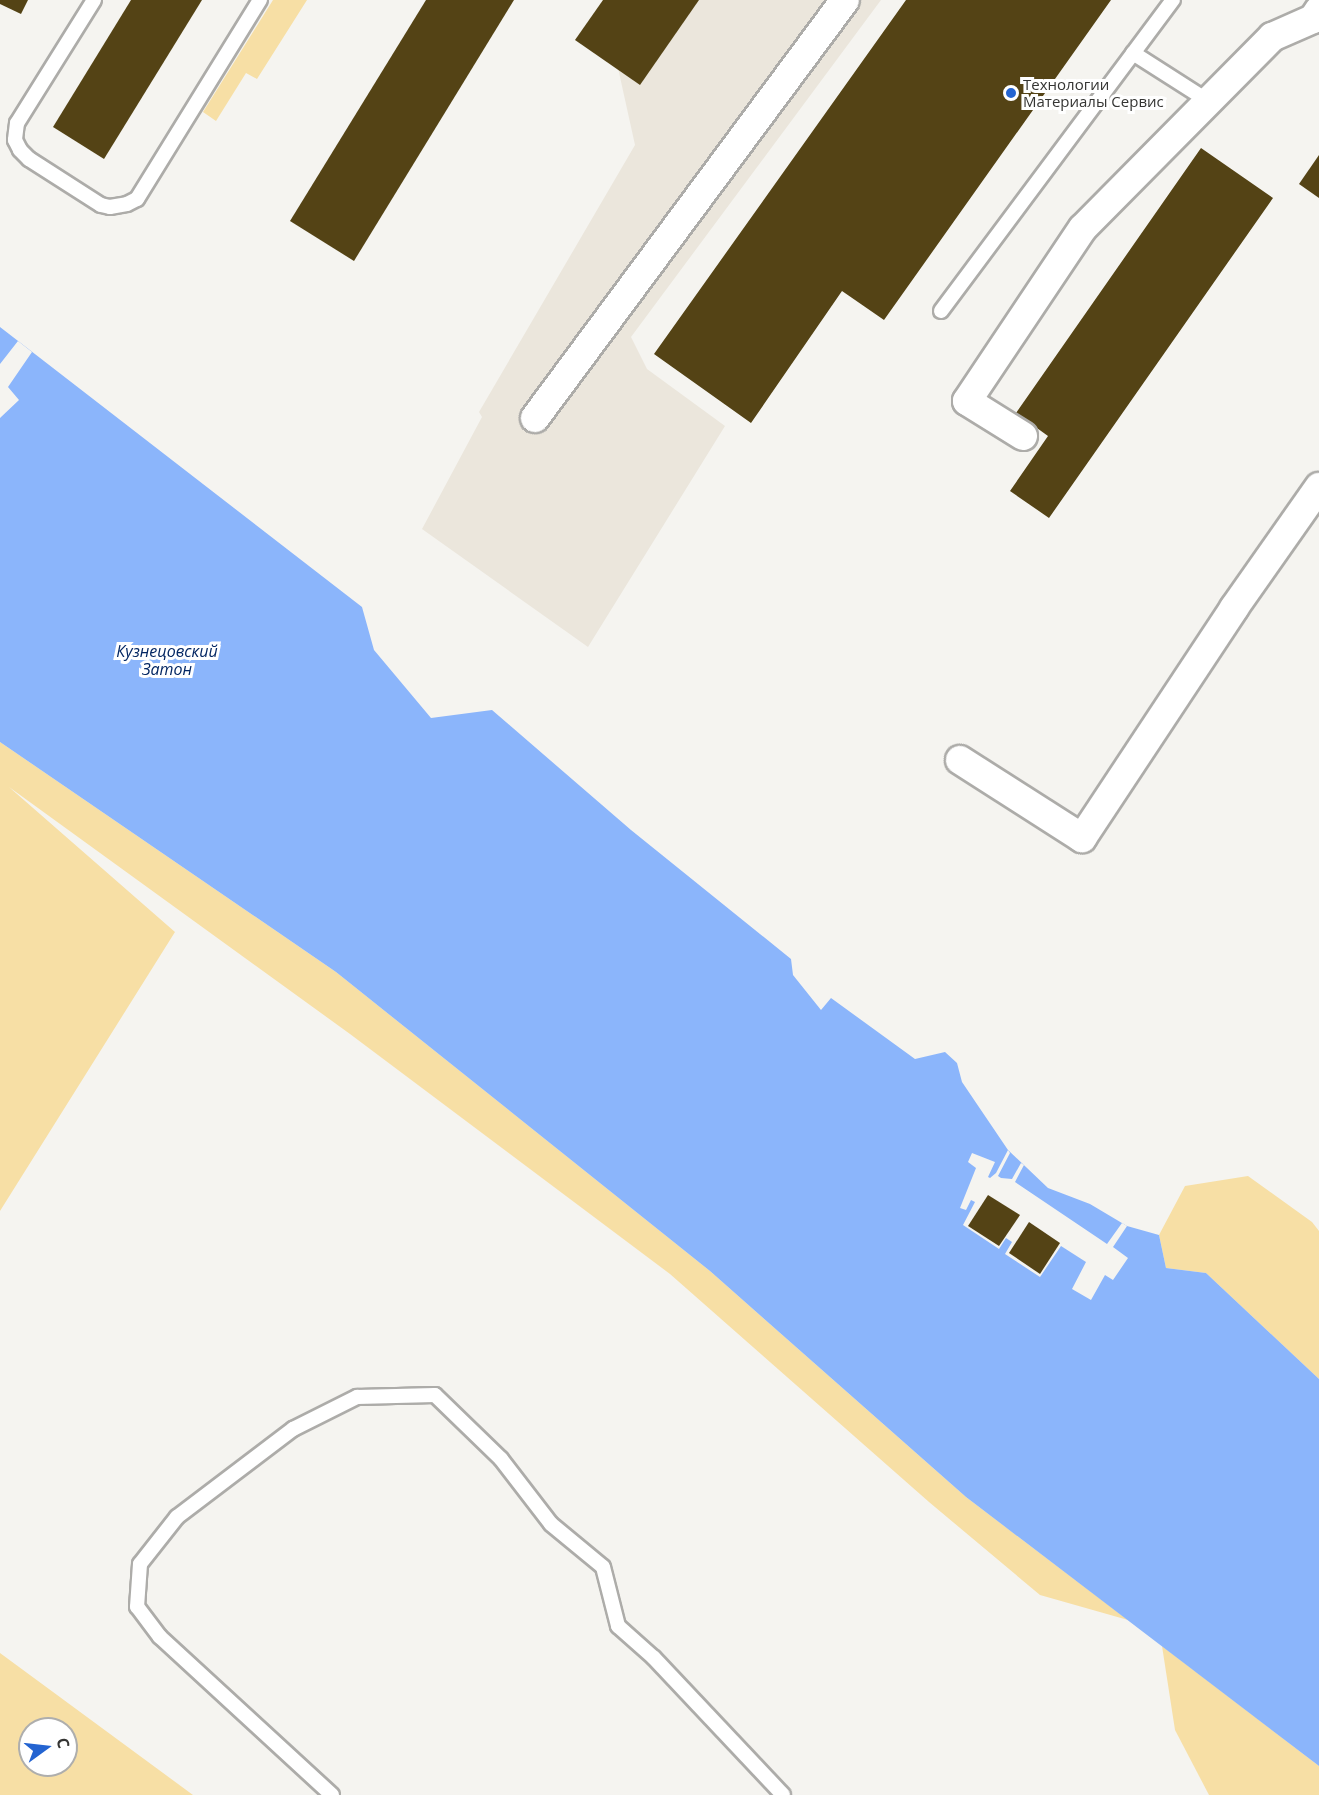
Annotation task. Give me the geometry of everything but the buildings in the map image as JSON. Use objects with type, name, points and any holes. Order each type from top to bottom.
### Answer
[{"type":"street","points":[[535,418],[845,0]]},
{"type":"street","points":[[1023,436],[967,401],[1083,228],[1272,37],[1313,19],[1319,10]]},
{"type":"street","points":[[960,760],[1082,838],[1234,608],[1319,487]]},
{"type":"lane","points":[[94,0],[17,123],[15,140],[20,150],[29,159],[101,205],[110,207],[127,204],[137,199],[260,0]]},
{"type":"lane","points":[[941,311],[1173,0]]},
{"type":"lane","points":[[1133,53],[1208,101]]},
{"type":"lane","points":[[332,1795],[160,1636],[137,1607],[140,1564],[177,1517],[293,1429],[357,1397],[435,1395],[501,1459],[551,1524],[603,1567],[618,1626],[654,1658],[783,1795]]},
{"type":"shaded area","points":[[273,0],[307,0],[257,79],[246,73],[216,121],[203,112]]},
{"type":"shaded area","points":[[603,0],[881,0],[631,337],[647,369],[725,426],[588,647],[422,529],[482,417],[479,412],[635,145]]},
{"type":"shaded area","points":[[0,742],[336,972],[710,1271],[966,1497],[1128,1620],[1040,1595],[929,1502],[670,1274],[350,1034],[9,787],[175,932],[0,1211]]},
{"type":"shaded area","points":[[1248,1176],[1312,1222],[1319,1231],[1319,1379],[1206,1273],[1166,1268],[1159,1235],[1185,1186]]},
{"type":"shaded area","points":[[1162,1646],[1319,1766],[1319,1795],[1209,1795],[1175,1730]]},
{"type":"shaded area","points":[[0,1653],[193,1795],[0,1795]]},
{"type":"water","name":"Кузнецовский Затон","points":[[0,327],[362,607],[374,650],[431,718],[492,710],[631,830],[791,959],[793,975],[821,1010],[831,998],[915,1059],[945,1052],[957,1063],[962,1082],[1008,1150],[1048,1188],[1090,1204],[1127,1226],[1159,1235],[1166,1268],[1206,1273],[1319,1379],[1319,1766],[966,1497],[710,1271],[336,972],[0,742]]},
{"type":"pier","points":[[18,341],[32,352],[8,387],[19,400],[0,418],[0,364]]},
{"type":"pier","points":[[1008,1150],[1010,1153],[998,1176],[1001,1178],[1012,1179],[1021,1163],[1024,1165],[1015,1182],[1107,1244],[1122,1223],[1127,1226],[1113,1247],[1128,1258],[1113,1280],[1105,1275],[1091,1300],[1072,1289],[1086,1262],[1061,1246],[1040,1277],[1005,1254],[1012,1242],[1006,1238],[999,1249],[963,1225],[975,1202],[971,1200],[966,1210],[960,1208],[976,1168],[968,1162],[972,1153],[995,1162],[988,1177],[990,1178],[996,1173]]},
{"type":"place","name":"Технологии Материалы Сервис","points":[[1011,93]]}]
